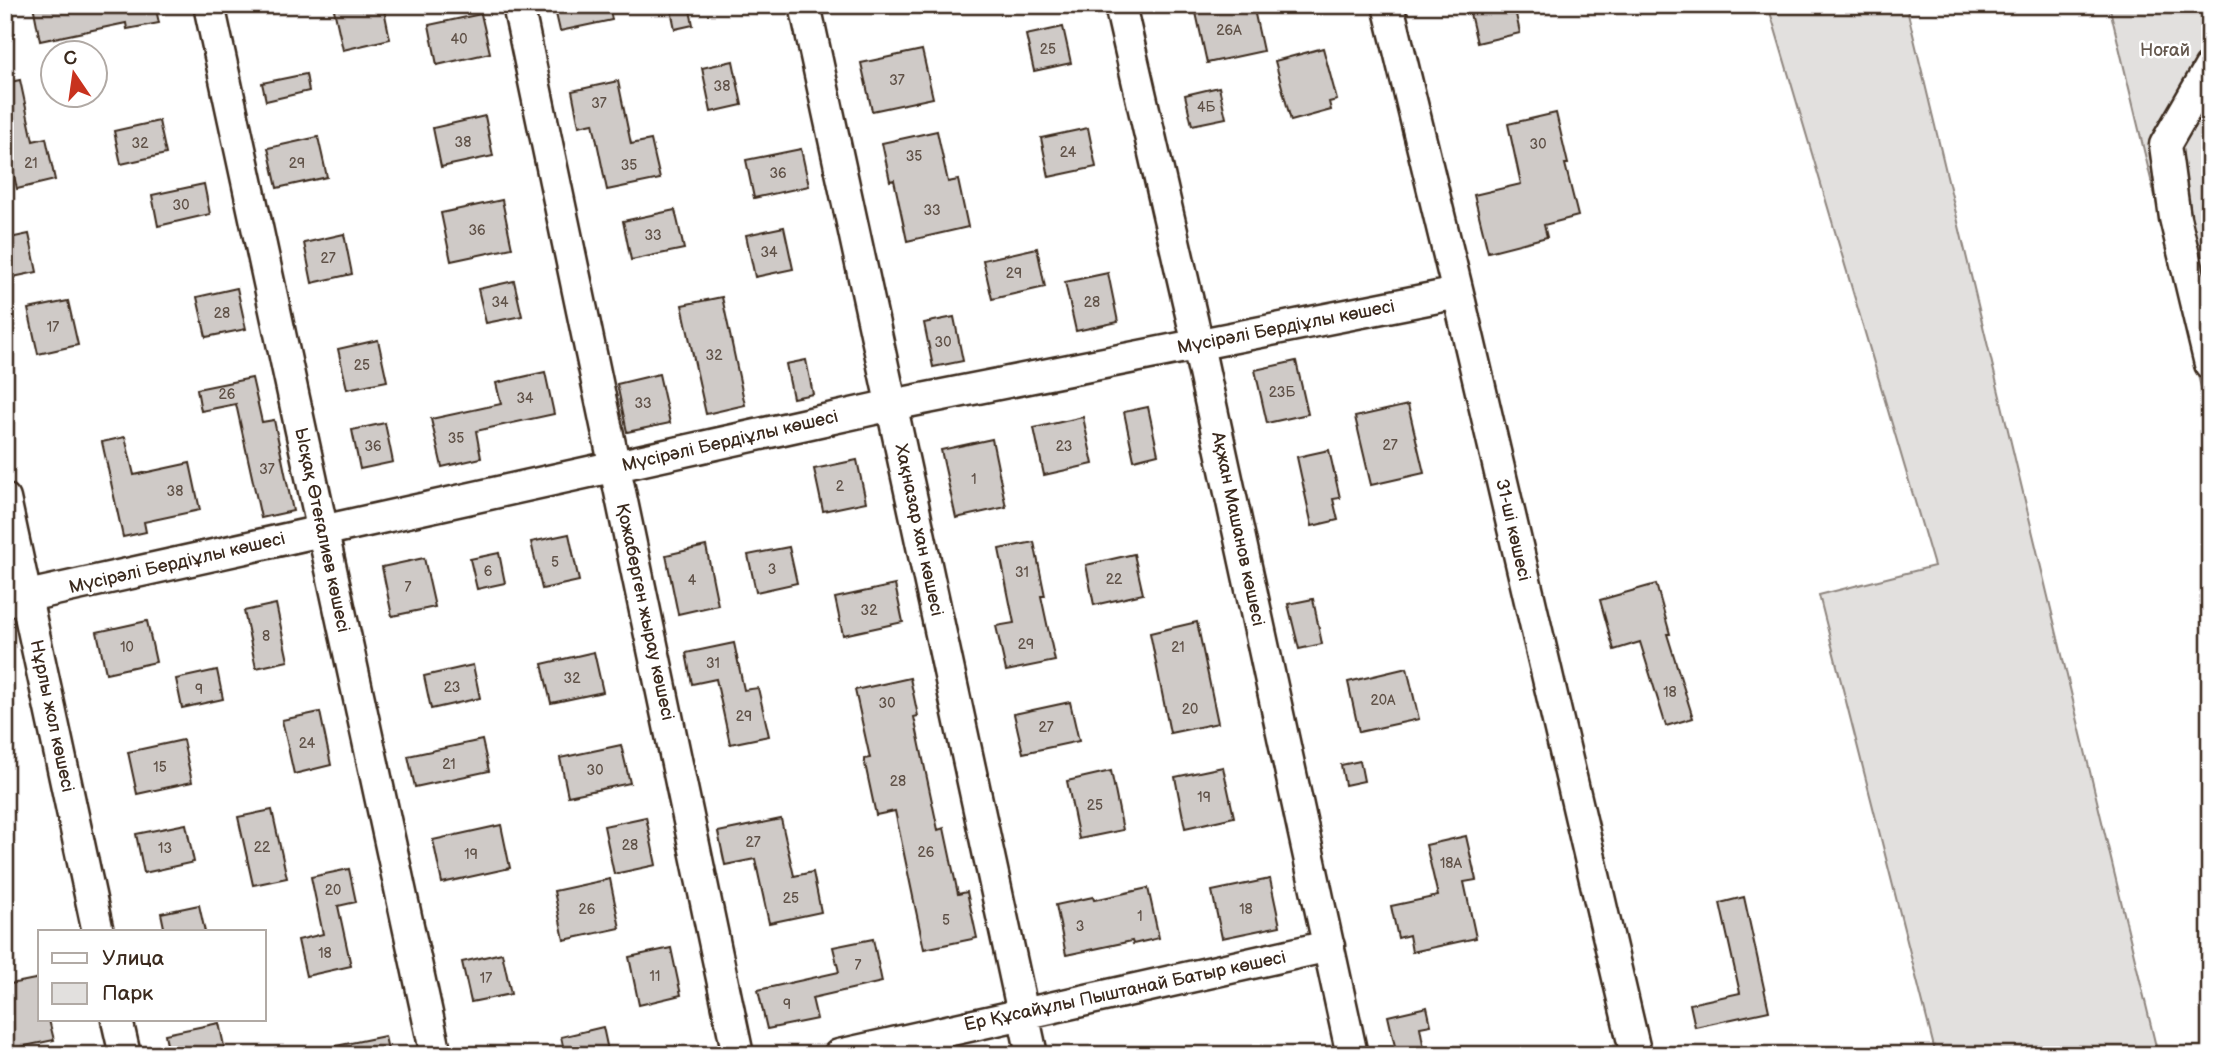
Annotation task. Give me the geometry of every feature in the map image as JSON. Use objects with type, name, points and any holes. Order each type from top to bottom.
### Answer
[{"type":"street","name":"Ысқақ Өтеғалиев көшесі","points":[[209,5],[436,1055]]},
{"type":"street","name":"Қожаберген жырау көшесі","points":[[518,5],[738,1055]]},
{"type":"street","name":"Хақназар хан көшесі","points":[[805,5],[1032,1055]]},
{"type":"street","name":"Ақжан Машанов көшесі","points":[[1120,5],[1198,345],[1352,1055]]},
{"type":"street","name":"31-ші көшесі","points":[[1388,5],[1636,1055]]},
{"type":"street","points":[[2210,67],[2165,145],[2175,218],[2210,364]]},
{"type":"street","name":"Мүсірәлі Бердіұлы көшесі","points":[[16,599],[892,405],[1458,293]]},
{"type":"street","name":"Нұрлы жол көшесі","points":[[5,499],[16,599],[98,930]]},
{"type":"street","name":"Ер Құсайұлы Пыштанай Батыр көшесі","points":[[839,1055],[1329,946]]},
{"type":"street","points":[[117,1021],[125,1055]]},
{"type":"green space","points":[[1768,5],[1906,5],[2158,1055],[1936,1055],[1819,595],[1934,566]]},
{"type":"green space","name":"Ноғай","points":[[2109,5],[2210,5],[2210,425]]},
{"type":"building","points":[[33,5],[155,5],[159,23],[127,29],[126,23],[54,38],[39,38]]},
{"type":"building","points":[[333,5],[383,5],[390,39],[343,50]]},
{"type":"building","points":[[554,5],[609,5],[612,20],[560,31]]},
{"type":"building","points":[[670,5],[689,5],[693,25],[675,29]]},
{"type":"building","points":[[1210,5],[1253,5],[1263,51],[1207,63],[1195,8]]},
{"type":"building","points":[[1468,5],[1514,5],[1520,33],[1477,43]]},
{"type":"building","points":[[481,14],[490,53],[437,65],[429,25]]},
{"type":"building","points":[[1063,27],[1071,63],[1034,71],[1026,35]]},
{"type":"building","points":[[1323,48],[1337,100],[1329,102],[1331,110],[1291,121],[1275,61]]},
{"type":"building","points":[[922,50],[933,98],[872,111],[861,63]]},
{"type":"building","points":[[733,61],[742,105],[711,112],[702,68]]},
{"type":"building","points":[[306,74],[309,91],[266,101],[262,83]]},
{"type":"building","points":[[20,80],[33,141],[46,138],[55,180],[17,189],[5,135],[5,83]]},
{"type":"building","points":[[618,81],[631,144],[651,140],[660,179],[607,190],[593,123],[579,126],[572,91]]},
{"type":"building","points":[[1219,87],[1226,118],[1192,125],[1185,95]]},
{"type":"building","points":[[1556,113],[1578,216],[1544,225],[1547,237],[1488,252],[1474,195],[1521,184],[1508,124]]},
{"type":"building","points":[[485,116],[493,156],[441,167],[433,128]]},
{"type":"building","points":[[159,121],[166,154],[121,164],[114,131]]},
{"type":"building","points":[[1088,128],[1096,167],[1049,177],[1041,138]]},
{"type":"building","points":[[937,131],[948,182],[958,180],[968,227],[907,241],[894,180],[890,181],[882,143]]},
{"type":"building","points":[[318,137],[327,177],[277,188],[268,148]]},
{"type":"building","points":[[801,149],[809,186],[754,198],[746,160]]},
{"type":"building","points":[[204,184],[210,214],[158,226],[152,195]]},
{"type":"building","points":[[502,200],[512,248],[451,261],[441,213]]},
{"type":"building","points":[[675,210],[684,249],[631,260],[623,221]]},
{"type":"building","points":[[784,227],[793,269],[755,277],[746,235]]},
{"type":"building","points":[[29,234],[37,272],[8,278],[5,239]]},
{"type":"building","points":[[344,234],[352,274],[312,283],[304,243]]},
{"type":"building","points":[[1037,248],[1045,287],[992,299],[983,260]]},
{"type":"building","points":[[1108,273],[1118,322],[1076,331],[1065,282]]},
{"type":"building","points":[[514,281],[522,316],[486,323],[478,289]]},
{"type":"building","points":[[237,288],[246,329],[206,337],[197,297]]},
{"type":"building","points":[[722,297],[745,405],[706,414],[682,305]]},
{"type":"building","points":[[68,301],[78,345],[38,354],[28,309]]},
{"type":"building","points":[[954,317],[963,361],[933,367],[924,323]]},
{"type":"building","points":[[378,340],[387,381],[347,389],[338,349]]},
{"type":"building","points":[[806,360],[813,394],[793,398],[786,364]]},
{"type":"building","points":[[1296,361],[1308,414],[1267,423],[1255,370]]},
{"type":"building","points":[[545,372],[554,414],[476,431],[481,458],[442,467],[431,419],[501,404],[496,383]]},
{"type":"building","points":[[659,374],[670,423],[627,432],[617,384]]},
{"type":"building","points":[[252,378],[262,422],[274,420],[293,511],[261,518],[236,404],[201,411],[197,389]]},
{"type":"building","points":[[1408,405],[1424,473],[1371,485],[1355,417]]},
{"type":"building","points":[[1148,407],[1158,454],[1134,460],[1124,412]]},
{"type":"building","points":[[1083,417],[1093,464],[1044,475],[1034,428]]},
{"type":"building","points":[[385,423],[393,462],[360,469],[352,430]]},
{"type":"building","points":[[125,437],[134,475],[190,463],[200,510],[144,522],[146,532],[123,537],[102,442]]},
{"type":"building","points":[[992,439],[1006,507],[956,518],[941,450]]},
{"type":"building","points":[[1329,450],[1340,498],[1333,499],[1338,520],[1312,526],[1297,457]]},
{"type":"building","points":[[857,460],[866,502],[823,511],[814,469]]},
{"type":"building","points":[[569,534],[579,581],[542,589],[531,542]]},
{"type":"building","points":[[1034,542],[1045,596],[1041,596],[1055,661],[1006,671],[996,626],[1014,623],[999,549]]},
{"type":"building","points":[[706,546],[718,605],[678,614],[666,555]]},
{"type":"building","points":[[789,547],[797,583],[756,592],[748,555]]},
{"type":"building","points":[[499,553],[505,583],[477,589],[470,559]]},
{"type":"building","points":[[1134,554],[1143,594],[1094,605],[1086,565]]},
{"type":"building","points":[[424,558],[435,607],[392,616],[382,567]]},
{"type":"building","points":[[1656,584],[1670,634],[1667,634],[1693,718],[1666,726],[1640,642],[1614,650],[1600,600]]},
{"type":"building","points":[[895,585],[903,622],[843,635],[835,598]]},
{"type":"building","points":[[1313,599],[1322,644],[1299,649],[1288,604]]},
{"type":"building","points":[[276,604],[288,661],[256,668],[244,611]]},
{"type":"building","points":[[147,621],[156,662],[106,673],[97,632]]},
{"type":"building","points":[[1197,622],[1218,723],[1170,733],[1150,633]]},
{"type":"building","points":[[734,643],[744,690],[758,688],[769,736],[730,744],[716,679],[692,684],[686,653]]},
{"type":"building","points":[[594,652],[603,692],[551,703],[542,664]]},
{"type":"building","points":[[473,665],[480,698],[431,709],[424,676]]},
{"type":"building","points":[[1407,668],[1419,719],[1359,732],[1348,682]]},
{"type":"building","points":[[217,670],[223,699],[182,708],[176,679]]},
{"type":"building","points":[[910,678],[918,716],[914,717],[938,830],[944,828],[958,894],[967,892],[977,938],[924,949],[895,811],[876,815],[864,759],[870,758],[855,690]]},
{"type":"building","points":[[1070,702],[1079,741],[1023,753],[1014,714]]},
{"type":"building","points":[[320,712],[331,765],[294,774],[282,720]]},
{"type":"building","points":[[183,740],[192,782],[137,794],[128,752]]},
{"type":"building","points":[[482,740],[489,771],[415,787],[408,756]]},
{"type":"building","points":[[621,745],[630,783],[568,796],[560,758]]},
{"type":"building","points":[[1360,761],[1364,781],[1345,785],[1341,765]]},
{"type":"building","points":[[1223,767],[1234,817],[1185,828],[1175,777]]},
{"type":"building","points":[[1111,771],[1123,830],[1079,839],[1067,781]]},
{"type":"building","points":[[272,810],[287,878],[253,885],[238,817]]},
{"type":"building","points":[[646,817],[656,865],[614,874],[604,826]]},
{"type":"building","points":[[781,819],[794,876],[813,872],[821,912],[769,923],[755,859],[725,865],[718,832]]},
{"type":"building","points":[[186,824],[194,862],[144,873],[136,834]]},
{"type":"building","points":[[501,825],[510,868],[442,883],[433,840]]},
{"type":"building","points":[[1466,836],[1476,880],[1464,882],[1476,938],[1412,952],[1409,935],[1398,938],[1391,906],[1438,896],[1426,845]]},
{"type":"building","points":[[349,869],[356,902],[338,906],[351,966],[306,976],[298,940],[323,934],[311,877]]},
{"type":"building","points":[[610,879],[620,928],[564,940],[554,891]]},
{"type":"building","points":[[1270,879],[1280,926],[1222,938],[1212,891]]},
{"type":"building","points":[[1148,888],[1159,938],[1066,955],[1056,905]]},
{"type":"building","points":[[1744,897],[1769,1011],[1695,1027],[1690,1004],[1740,993],[1720,903]]},
{"type":"building","points":[[199,905],[205,930],[165,930],[161,913]]},
{"type":"building","points":[[873,939],[882,982],[812,998],[817,1019],[767,1029],[758,990],[839,972],[833,947]]},
{"type":"building","points":[[671,948],[681,995],[639,1005],[629,957]]},
{"type":"building","points":[[502,953],[511,994],[471,1002],[462,962]]},
{"type":"building","points":[[38,978],[38,1021],[49,1021],[54,1040],[5,1050],[5,985]]},
{"type":"building","points":[[1427,1007],[1431,1025],[1420,1027],[1425,1055],[1397,1055],[1388,1016]]},
{"type":"building","points":[[219,1023],[226,1055],[169,1055],[165,1034]]},
{"type":"building","points":[[603,1027],[609,1055],[565,1055],[561,1037]]},
{"type":"building","points":[[385,1036],[389,1055],[332,1055],[331,1047]]}]
